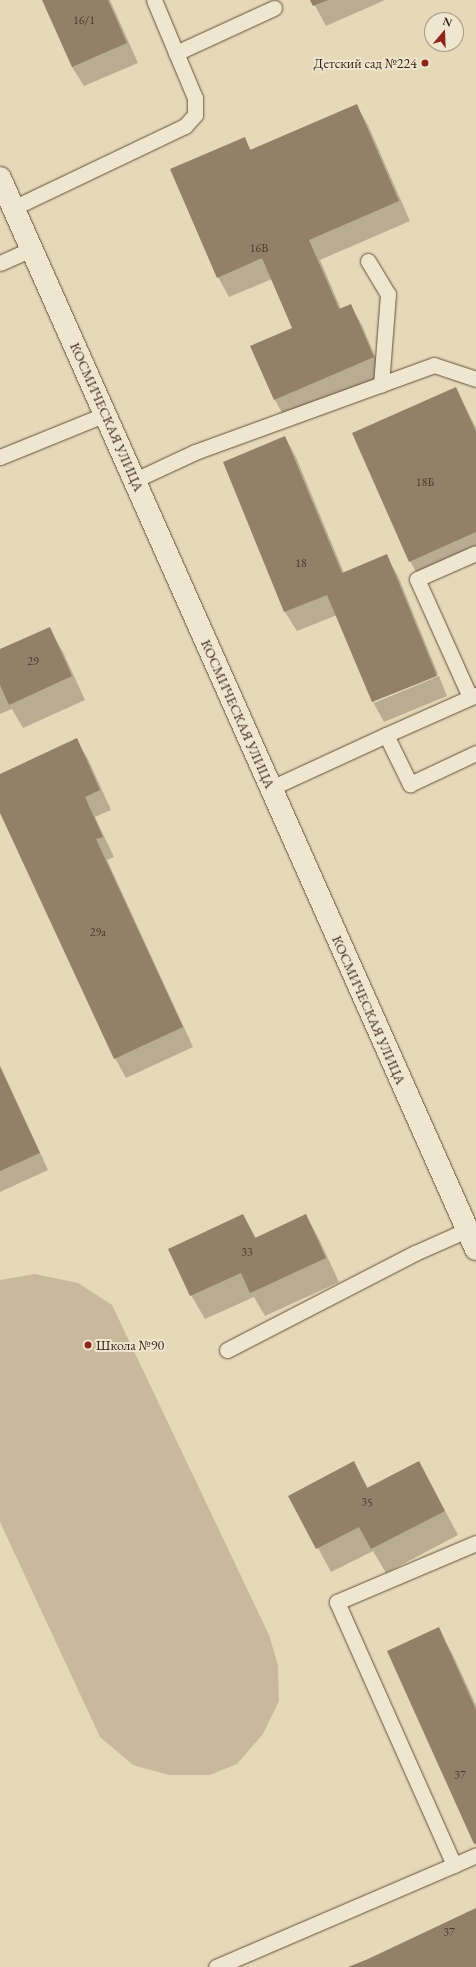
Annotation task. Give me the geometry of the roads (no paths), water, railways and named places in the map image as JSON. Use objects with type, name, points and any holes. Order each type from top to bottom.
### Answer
[{"type":"main road","name":"КОСМИЧЕСКАЯ УЛИЦА","points":[[0,178],[476,1250]]},
{"type":"lane","points":[[13,208],[185,126],[195,115],[195,98],[154,0]]},
{"type":"lane","points":[[176,53],[274,8]]},
{"type":"lane","points":[[0,263],[32,250]]},
{"type":"lane","points":[[368,261],[388,294],[382,384]]},
{"type":"lane","points":[[135,480],[195,452],[434,365],[476,379]]},
{"type":"lane","points":[[0,457],[106,414]]},
{"type":"lane","points":[[272,788],[473,696],[416,579],[476,553]]},
{"type":"lane","points":[[386,735],[410,784],[476,753]]},
{"type":"lane","points":[[227,1350],[415,1253],[467,1230]]},
{"type":"lane","points":[[454,1865],[337,1602],[476,1543]]},
{"type":"lane","points":[[216,1967],[476,1855]]},
{"type":"place","name":"Детский сад №224","points":[[425,63]]},
{"type":"place","name":"Школа №90","points":[[88,1345]]}]
